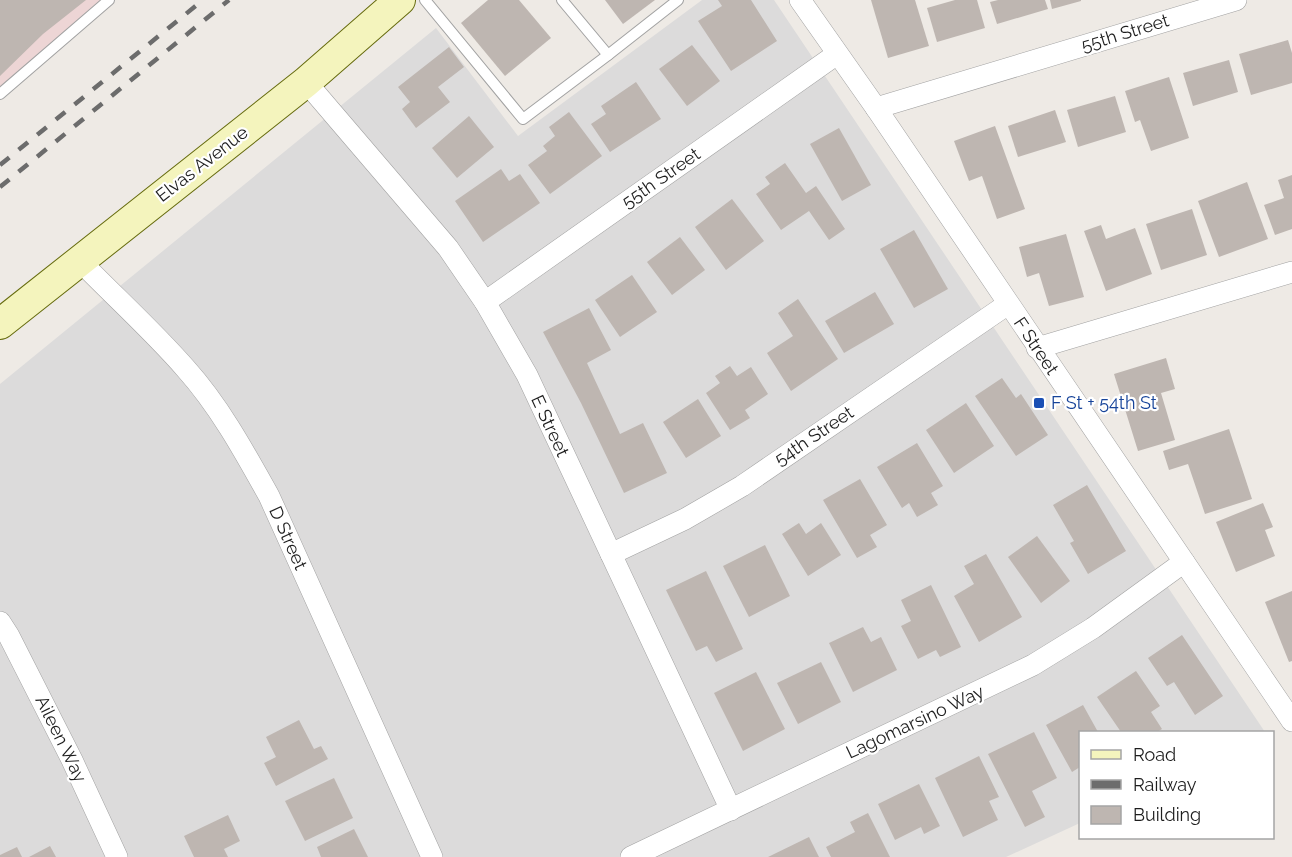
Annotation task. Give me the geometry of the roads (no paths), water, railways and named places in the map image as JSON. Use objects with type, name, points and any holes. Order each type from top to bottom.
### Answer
[{"type":"street","name":"Elvas Avenue","points":[[0,324],[306,82],[400,0]]},
{"type":"street","name":"F Street","points":[[800,0],[1291,718]]},
{"type":"street","name":"55th Street","points":[[876,108],[1236,0]]},
{"type":"street","name":"55th Street","points":[[485,302],[837,54]]},
{"type":"street","name":"E Street","points":[[306,82],[448,248],[485,302],[527,375],[731,810]]},
{"type":"street","name":"D Street","points":[[80,261],[187,370],[243,450],[269,496],[432,857]]},
{"type":"street","points":[[1037,348],[1292,272]]},
{"type":"street","name":"54th Street","points":[[611,554],[685,519],[742,486],[1008,304]]},
{"type":"street","name":"Lagomarsino Way","points":[[631,857],[1033,665],[1093,628],[1184,562]]},
{"type":"street","name":"Aileen Way","points":[[0,622],[72,760],[117,857]]},
{"type":"lane","points":[[0,94],[109,0]]},
{"type":"lane","points":[[425,0],[524,118],[608,56],[678,0]]},
{"type":"lane","points":[[562,0],[608,56]]},
{"type":"railway","points":[[0,165],[203,0]]},
{"type":"railway","points":[[0,187],[229,0]]},
{"type":"place","name":"F St + 54th St","points":[[1039,403]]}]
